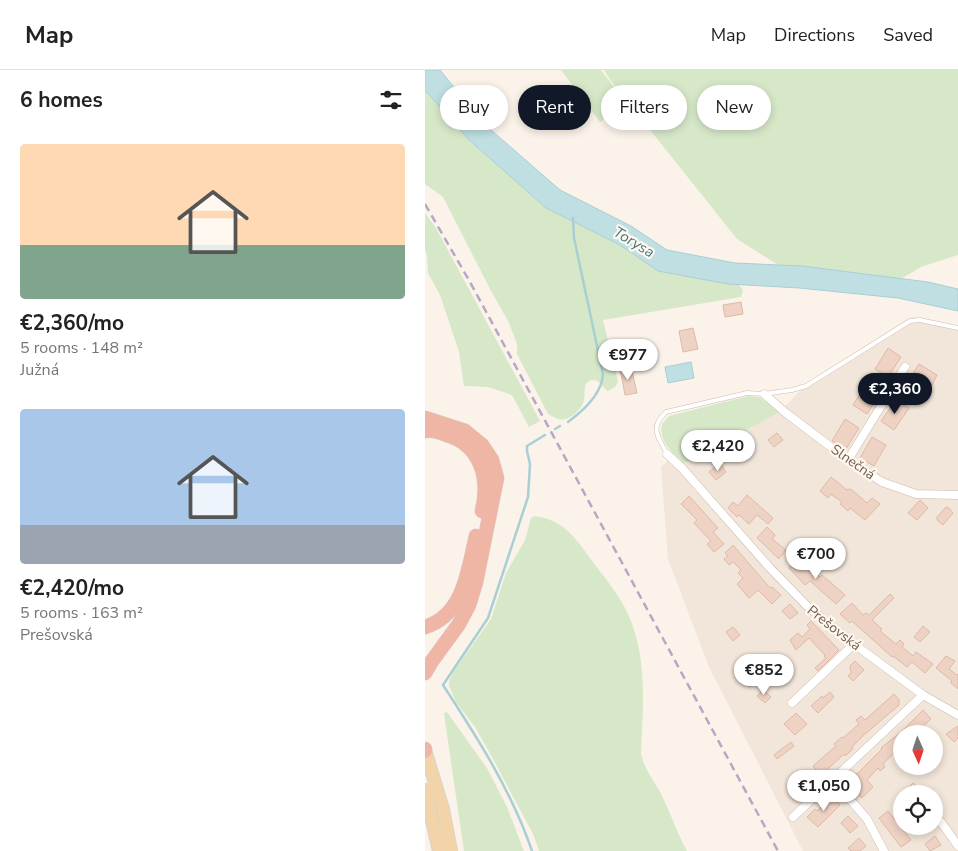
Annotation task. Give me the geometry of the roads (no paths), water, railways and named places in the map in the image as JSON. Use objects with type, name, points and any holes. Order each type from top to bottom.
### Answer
[{"type":"highway","points":[[425,418],[465,431],[481,445],[492,460],[497,478],[476,582],[469,605],[459,624],[431,661],[425,673]]},
{"type":"highway","points":[[425,431],[432,430],[452,436],[469,446],[480,463],[485,482],[484,503],[463,588],[452,610],[434,624],[425,627]]},
{"type":"main road","points":[[425,750],[443,809],[451,851]]},
{"type":"main road","points":[[425,790],[439,851]]},
{"type":"street","points":[[847,460],[905,367]]},
{"type":"street","name":"Slnečná","points":[[764,394],[847,460],[882,482],[916,494],[958,495]]},
{"type":"street","name":"Prešovská","points":[[667,454],[769,567],[807,606],[854,644],[923,694],[958,714]]},
{"type":"street","points":[[792,703],[854,644]]},
{"type":"street","points":[[793,817],[923,694]]},
{"type":"street","points":[[833,780],[867,819],[884,851]]},
{"type":"street","points":[[943,825],[958,846],[951,851]]},
{"type":"lane","points":[[667,454],[656,432],[656,425],[659,419],[666,412],[747,393],[764,394],[806,386],[910,321],[921,320],[958,328]]},
{"type":"water","points":[[425,70],[440,70],[452,85],[440,85],[440,107],[425,90]]},
{"type":"water","name":"Torysa","points":[[460,130],[491,130],[560,190],[631,226],[667,250],[735,263],[802,266],[928,282],[958,289],[958,311],[898,298],[799,288],[728,284],[658,271],[620,245],[546,208]]},
{"type":"water","points":[[691,362],[694,378],[668,383],[665,367]]},
{"type":"waterway","points":[[568,422],[591,401],[599,388],[603,374],[574,238],[573,218]]},
{"type":"waterway","points":[[555,429],[560,426]]},
{"type":"waterway","points":[[532,851],[504,786],[481,745],[443,685],[488,618],[528,497],[530,464],[527,446],[545,435]]},
{"type":"railway","points":[[425,204],[470,282],[778,851]]}]
